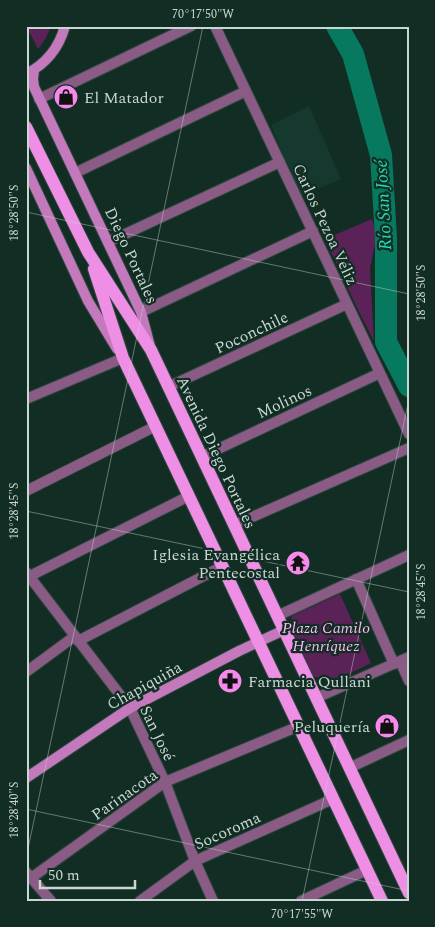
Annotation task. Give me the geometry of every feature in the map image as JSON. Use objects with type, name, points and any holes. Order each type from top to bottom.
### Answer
[{"type":"main road","name":"Diego Portales","points":[[26,128],[88,252],[150,350]]},
{"type":"main road","name":"Diego Portales","points":[[88,252],[123,358]]},
{"type":"main road","name":"Avenida Diego Portales","points":[[150,350],[409,893]]},
{"type":"main road","points":[[123,358],[382,901]]},
{"type":"street","points":[[29,72],[52,54],[61,40],[65,26]]},
{"type":"street","points":[[39,98],[191,26]]},
{"type":"street","name":"Carlos Pezoa Véliz","points":[[216,26],[409,434]]},
{"type":"street","name":"Diego Portales","points":[[29,72],[39,98],[141,312],[150,350]]},
{"type":"street","points":[[75,173],[246,91]]},
{"type":"street","points":[[108,242],[280,162]]},
{"type":"street","points":[[26,168],[30,184],[88,301],[104,330],[123,358],[26,398]]},
{"type":"street","points":[[141,312],[313,232]]},
{"type":"street","name":"Poconchile","points":[[168,387],[347,304]]},
{"type":"street","name":"Molinos","points":[[201,457],[380,373]]},
{"type":"street","points":[[26,491],[156,426]]},
{"type":"street","points":[[234,525],[409,448]]},
{"type":"street","points":[[27,575],[189,496]]},
{"type":"street","points":[[277,616],[409,555]]},
{"type":"street","points":[[26,672],[77,638],[223,566]]},
{"type":"street","name":"San José","points":[[27,575],[130,708],[165,782],[195,861],[213,901]]},
{"type":"street","points":[[356,579],[401,661],[409,681]]},
{"type":"street","name":"Chapiquiña","points":[[26,778],[130,708],[284,630]]},
{"type":"street","points":[[316,698],[401,661]]},
{"type":"street","name":"Parinacota","points":[[29,875],[165,782],[299,726]]},
{"type":"street","points":[[349,768],[409,740]]},
{"type":"street","name":"Socoroma","points":[[140,901],[195,861],[333,799]]},
{"type":"street","points":[[300,901],[367,870]]},
{"type":"street","points":[[29,875],[51,901]]},
{"type":"shaded area","points":[[309,106],[341,179],[300,197],[271,125]]},
{"type":"green space","points":[[26,26],[51,26],[46,38],[38,49]]},
{"type":"green space","points":[[372,219],[377,235],[370,268],[374,341],[325,239]]},
{"type":"green space","name":"Plaza Camilo Henríquez","points":[[340,594],[371,663],[333,682],[313,676],[289,631],[292,616]]},
{"type":"waterway","name":"Río San José","points":[[337,26],[353,54],[381,155],[386,238],[386,342],[409,386]]},
{"type":"place","name":"El Matador","points":[[66,97]]},
{"type":"place","name":"Iglesia Evangélica Pentecostal","points":[[298,563]]},
{"type":"place","name":"Farmacia Qullani","points":[[230,681]]},
{"type":"place","name":"Peluquería","points":[[387,726]]}]
